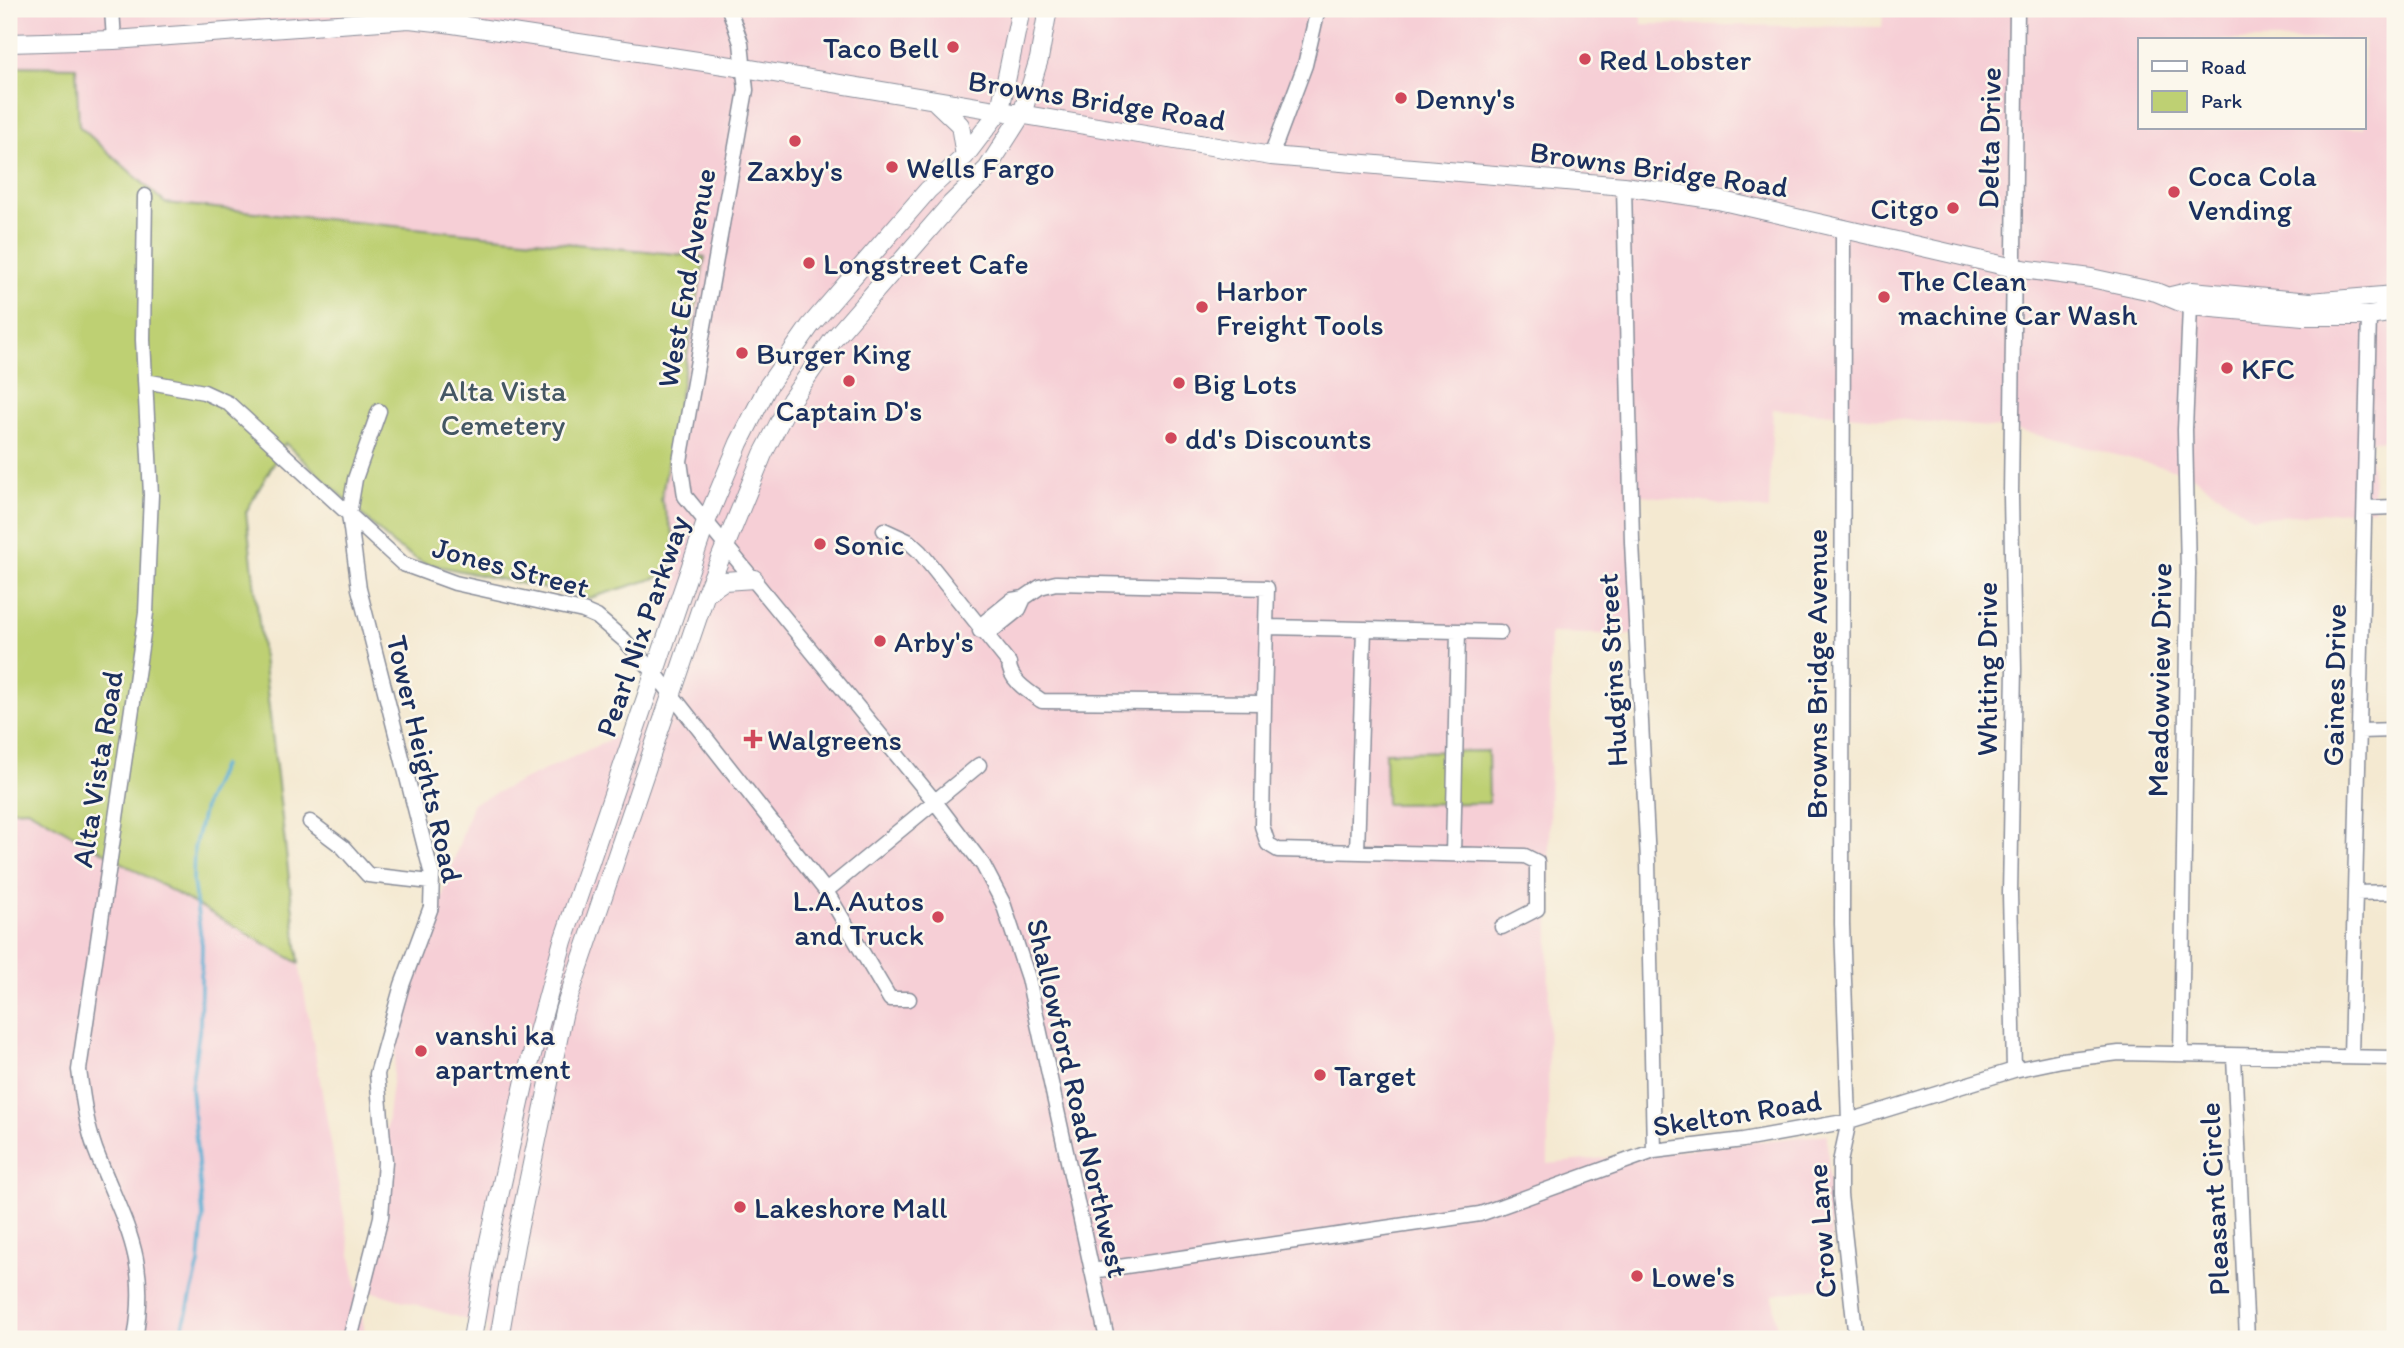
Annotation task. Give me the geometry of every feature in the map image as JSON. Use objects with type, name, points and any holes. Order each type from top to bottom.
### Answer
[{"type":"main road","points":[[446,23],[462,9]]},
{"type":"main road","name":"Pearl Nix Parkway","points":[[472,1339],[489,1241],[532,1051],[563,941],[706,522],[738,443],[768,386],[810,326],[932,186],[965,156],[1000,110],[1021,9]]},
{"type":"main road","name":"Pearl Nix Parkway","points":[[499,1339],[515,1245],[564,1011],[706,593],[762,454],[791,400],[832,341],[948,208],[987,169],[1022,114],[1039,59],[1048,9]]},
{"type":"main road","name":"Browns Bridge Road","points":[[9,43],[114,40],[409,19],[446,23],[744,68],[936,102],[1000,110],[1075,126],[1270,156],[1624,186],[1718,200],[2014,268],[2091,278],[2171,296],[2190,306],[2302,316],[2369,316],[2395,312]]},
{"type":"main road","points":[[936,102],[960,125],[965,156]]},
{"type":"main road","name":"Browns Bridge Road","points":[[2171,296],[2192,290],[2310,302],[2395,295]]},
{"type":"main road","points":[[706,593],[724,581],[754,579]]},
{"type":"street","points":[[113,9],[114,40]]},
{"type":"street","name":"West End Avenue","points":[[725,544],[685,496],[680,461],[746,90],[741,43],[729,9]]},
{"type":"street","points":[[1270,156],[1305,65],[1318,9]]},
{"type":"street","name":"Delta Drive","points":[[2014,268],[2017,9]]},
{"type":"street","name":"Hudgins Street","points":[[1624,186],[1632,542],[1648,861],[1654,1151]]},
{"type":"street","name":"Alta Vista Road","points":[[135,1339],[141,1307],[141,1276],[132,1236],[98,1157],[84,1110],[79,1070],[146,613],[151,495],[145,381],[145,196]]},
{"type":"street","name":"Browns Bridge Avenue","points":[[1843,227],[1842,924],[1849,1121]]},
{"type":"street","name":"Whiting Drive","points":[[2014,268],[2010,894],[2014,1070]]},
{"type":"street","name":"Meadowview Drive","points":[[2181,1054],[2188,573],[2185,430],[2190,306]]},
{"type":"street","name":"Gaines Drive","points":[[2351,1056],[2369,316]]},
{"type":"street","name":"Jones Street","points":[[145,381],[204,391],[228,403],[349,514],[382,548],[404,565],[425,575],[597,617],[654,672],[826,891],[890,999],[909,999]]},
{"type":"street","name":"Tower Heights Road","points":[[350,1339],[381,1217],[385,1161],[377,1074],[402,985],[431,907],[432,882],[361,600],[349,514],[355,480],[379,411]]},
{"type":"street","points":[[2365,508],[2395,507]]},
{"type":"street","points":[[884,530],[908,541],[920,552],[1009,663],[1009,670],[1042,701],[1053,698],[1264,703]]},
{"type":"street","name":"Shallowford Road Northwest","points":[[725,544],[936,803],[983,865],[1016,938],[1028,978],[1107,1339]]},
{"type":"street","points":[[982,629],[994,629],[1004,614],[1019,609],[1024,598],[1040,587],[1056,583],[1267,588],[1262,826],[1268,844],[1278,850],[1525,856],[1536,862],[1537,909],[1502,927]]},
{"type":"street","points":[[1266,627],[1500,632]]},
{"type":"street","points":[[1357,852],[1364,629]]},
{"type":"street","points":[[1453,854],[1458,631]]},
{"type":"street","points":[[2360,731],[2395,730]]},
{"type":"street","points":[[826,891],[979,765]]},
{"type":"street","points":[[310,822],[343,847],[368,875],[432,882]]},
{"type":"street","points":[[2355,893],[2395,892]]},
{"type":"street","name":"Skelton Road","points":[[1092,1271],[1480,1214],[1654,1151],[1743,1140],[1849,1121],[2014,1070],[2119,1053],[2395,1058]]},
{"type":"street","name":"Pleasant Circle","points":[[2234,1057],[2247,1339]]},
{"type":"street","name":"Crow Lane","points":[[1849,1121],[1843,1138],[1840,1195],[1856,1339]]},
{"type":"shaded area","points":[[9,9],[1642,9],[1642,24],[1882,27],[1884,9],[2395,9],[2395,440],[2369,441],[2375,509],[2252,518],[2188,473],[2013,429],[1773,409],[1769,510],[1634,494],[1642,635],[1550,633],[1548,1164],[1827,1134],[1833,1286],[1773,1295],[1778,1339],[485,1339],[488,1326],[367,1290],[398,1034],[472,804],[626,732],[677,582],[675,539],[661,500],[705,257],[165,203],[79,126],[76,67],[9,66]]},
{"type":"shaded area","points":[[27,809],[299,963],[366,1339],[9,1339],[9,810]]},
{"type":"green space","name":"Alta Vista Cemetery","points":[[9,66],[76,67],[79,126],[165,203],[705,257],[661,500],[675,539],[669,574],[590,598],[423,563],[394,545],[285,443],[246,512],[299,963],[27,809],[9,810]]},
{"type":"green space","points":[[1488,751],[1489,803],[1386,804],[1385,752]]},
{"type":"waterway","points":[[180,1339],[199,1264],[203,1216],[191,1088],[200,1025],[202,945],[193,881],[194,849],[205,803],[222,765]]},
{"type":"place","name":"Taco Bell","points":[[953,47]]},
{"type":"place","name":"Red Lobster","points":[[1585,59]]},
{"type":"place","name":"Denny's","points":[[1401,98]]},
{"type":"place","name":"Zaxby's","points":[[795,141]]},
{"type":"place","name":"Wells Fargo","points":[[892,167]]},
{"type":"place","name":"Coca Cola Vending","points":[[2174,192]]},
{"type":"place","name":"Citgo","points":[[1953,208]]},
{"type":"place","name":"Longstreet Cafe","points":[[809,263]]},
{"type":"place","name":"The Clean machine Car Wash","points":[[1884,297]]},
{"type":"place","name":"Harbor Freight Tools","points":[[1202,307]]},
{"type":"place","name":"Burger King","points":[[742,353]]},
{"type":"place","name":"KFC","points":[[2227,368]]},
{"type":"place","name":"Captain D's","points":[[849,381]]},
{"type":"place","name":"Big Lots","points":[[1179,383]]},
{"type":"place","name":"dd's Discounts","points":[[1171,438]]},
{"type":"place","name":"Sonic","points":[[820,544]]},
{"type":"place","name":"Arby's","points":[[880,641]]},
{"type":"place","name":"Walgreens","points":[[753,739]]},
{"type":"place","name":"L.A. Autos and Truck","points":[[938,917]]},
{"type":"place","name":"vanshi ka apartment","points":[[421,1051]]},
{"type":"place","name":"Target","points":[[1320,1075]]},
{"type":"place","name":"Lakeshore Mall","points":[[740,1207]]},
{"type":"place","name":"Lowe's","points":[[1637,1276]]}]
